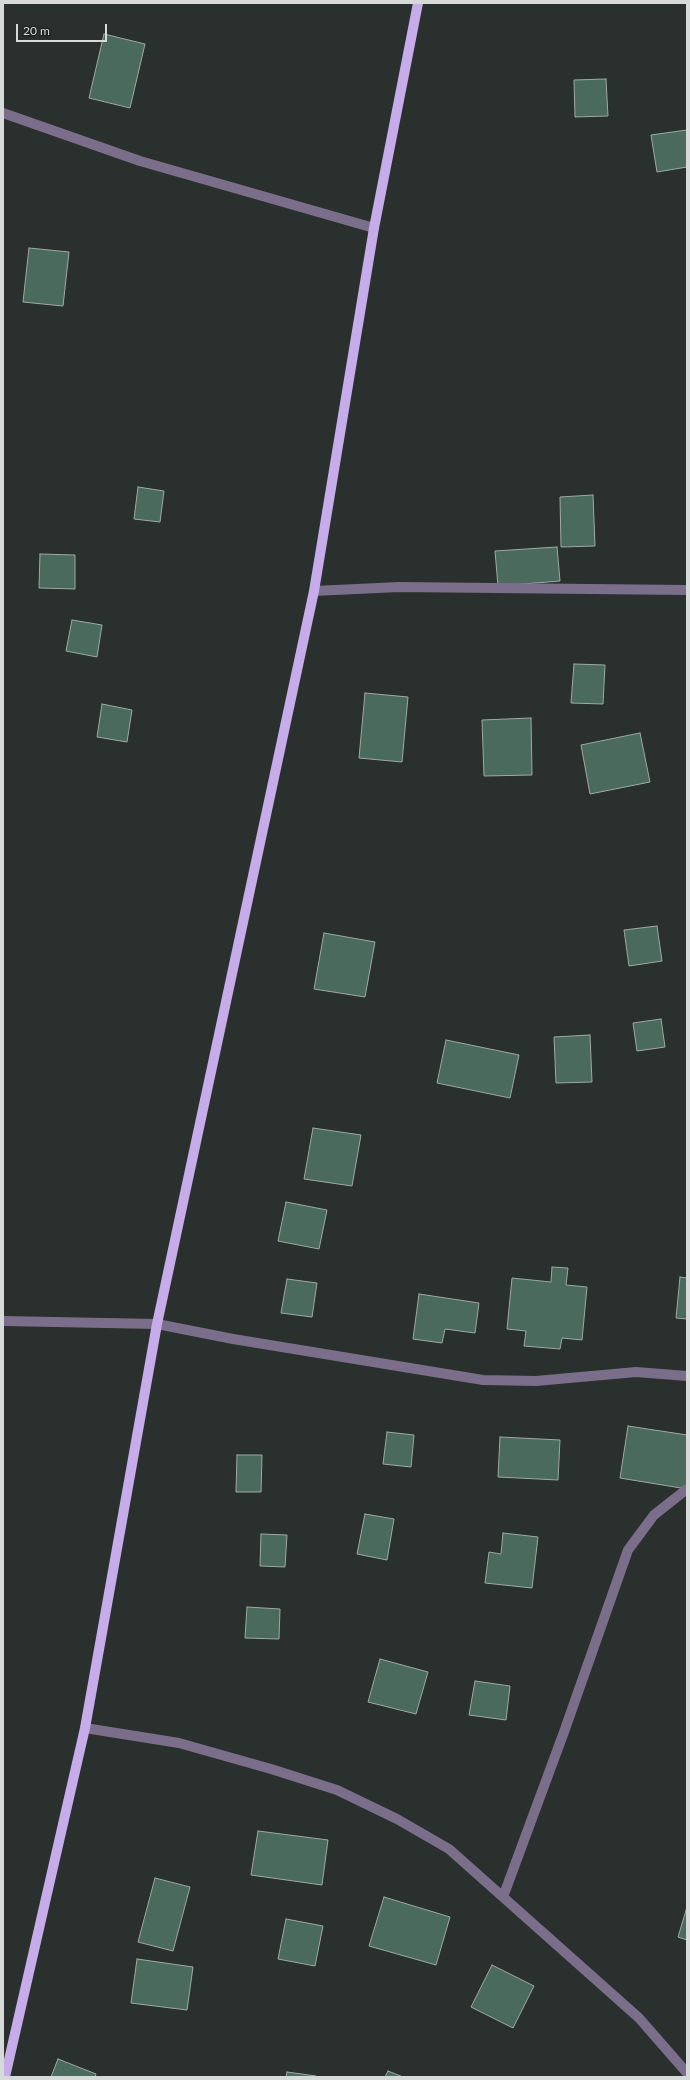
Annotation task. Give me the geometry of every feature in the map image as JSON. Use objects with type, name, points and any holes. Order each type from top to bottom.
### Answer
[{"type":"main road","points":[[4,2077],[85,1728],[157,1324],[314,591],[374,228],[418,3]]},
{"type":"street","points":[[3,113],[140,160],[374,228]]},
{"type":"street","points":[[314,591],[399,587],[687,590]]},
{"type":"street","points":[[3,1321],[157,1324],[241,1341],[483,1380],[536,1381],[636,1372],[687,1376]]},
{"type":"street","points":[[503,1898],[564,1732],[628,1550],[654,1516],[687,1489]]},
{"type":"street","points":[[85,1728],[179,1743],[337,1790],[397,1820],[449,1849],[639,2018],[687,2073]]},
{"type":"building","points":[[104,34],[145,44],[130,108],[89,98]]},
{"type":"building","points":[[606,79],[608,116],[575,117],[574,80]]},
{"type":"building","points":[[687,130],[687,167],[657,172],[651,135]]},
{"type":"building","points":[[29,248],[69,252],[63,306],[23,302]]},
{"type":"building","points":[[138,487],[164,491],[160,522],[134,519]]},
{"type":"building","points":[[593,495],[595,546],[561,547],[560,497]]},
{"type":"building","points":[[557,547],[560,581],[498,586],[495,551]]},
{"type":"building","points":[[40,554],[75,555],[75,589],[39,588]]},
{"type":"building","points":[[72,620],[102,625],[97,657],[66,651]]},
{"type":"building","points":[[574,664],[605,665],[603,704],[571,703]]},
{"type":"building","points":[[365,693],[408,697],[402,762],[359,758]]},
{"type":"building","points":[[102,704],[132,710],[127,742],[97,737]]},
{"type":"building","points":[[531,718],[532,775],[484,776],[482,720]]},
{"type":"building","points":[[640,733],[650,782],[590,794],[581,745]]},
{"type":"building","points":[[657,926],[662,961],[629,966],[624,930]]},
{"type":"building","points":[[324,933],[375,942],[365,997],[314,989]]},
{"type":"building","points":[[661,1019],[665,1047],[637,1051],[633,1023]]},
{"type":"building","points":[[590,1035],[592,1082],[556,1083],[554,1037]]},
{"type":"building","points":[[446,1040],[519,1055],[510,1098],[437,1083]]},
{"type":"building","points":[[313,1128],[361,1135],[352,1186],[304,1179]]},
{"type":"building","points":[[286,1202],[327,1210],[319,1249],[278,1241]]},
{"type":"building","points":[[552,1267],[568,1268],[566,1285],[587,1287],[582,1340],[562,1338],[560,1349],[524,1346],[526,1331],[507,1329],[512,1278],[551,1282]]},
{"type":"building","points":[[680,1277],[687,1278],[687,1319],[676,1318]]},
{"type":"building","points":[[287,1279],[317,1283],[312,1317],[281,1313]]},
{"type":"building","points":[[419,1294],[479,1303],[475,1333],[445,1329],[442,1343],[413,1339]]},
{"type":"building","points":[[628,1426],[687,1435],[687,1489],[620,1478]]},
{"type":"building","points":[[387,1432],[414,1435],[411,1467],[383,1464]]},
{"type":"building","points":[[500,1437],[560,1440],[558,1480],[498,1477]]},
{"type":"building","points":[[237,1455],[262,1455],[261,1492],[236,1492]]},
{"type":"building","points":[[365,1514],[394,1519],[387,1560],[357,1554]]},
{"type":"building","points":[[503,1533],[538,1537],[532,1588],[485,1583],[489,1552],[501,1554]]},
{"type":"building","points":[[261,1534],[287,1535],[285,1567],[260,1566]]},
{"type":"building","points":[[247,1607],[280,1609],[279,1639],[245,1638]]},
{"type":"building","points":[[380,1659],[428,1672],[416,1714],[368,1702]]},
{"type":"building","points":[[475,1681],[510,1686],[506,1720],[469,1715]]},
{"type":"building","points":[[258,1831],[328,1840],[322,1885],[251,1875]]},
{"type":"building","points":[[155,1878],[190,1887],[173,1951],[138,1942]]},
{"type":"building","points":[[384,1897],[450,1917],[436,1965],[369,1946]]},
{"type":"building","points":[[687,1907],[687,1940],[678,1937]]},
{"type":"building","points":[[286,1919],[323,1926],[315,1966],[278,1959]]},
{"type":"building","points":[[137,1959],[193,1967],[187,2010],[131,2003]]},
{"type":"building","points":[[492,1965],[534,1986],[513,2028],[471,2007]]},
{"type":"building","points":[[58,2059],[96,2074],[95,2077],[51,2077]]},
{"type":"building","points":[[388,2071],[403,2077],[385,2077]]},
{"type":"building","points":[[287,2072],[316,2076],[316,2077],[286,2077]]}]
